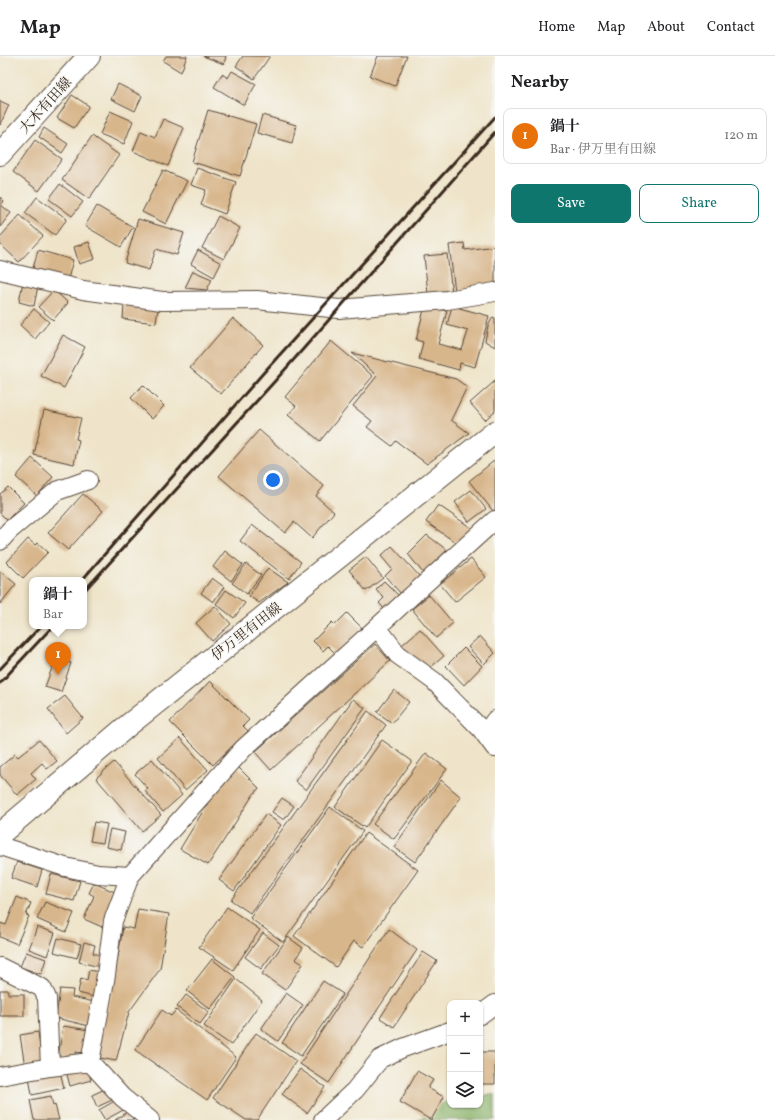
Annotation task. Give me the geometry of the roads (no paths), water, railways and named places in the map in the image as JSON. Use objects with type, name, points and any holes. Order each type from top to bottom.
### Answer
[{"type":"main road","name":"大木有田線","points":[[0,154],[89,56]]},
{"type":"main road","name":"伊万里有田線","points":[[0,834],[126,727],[495,432]]},
{"type":"street","points":[[0,270],[83,290],[162,301],[257,300],[338,309],[448,300],[495,292]]},
{"type":"street","points":[[2,535],[57,491],[88,480]]},
{"type":"street","points":[[90,1062],[106,975],[113,921],[130,876],[243,749],[495,520]]},
{"type":"street","points":[[377,627],[398,655],[434,681],[492,734]]},
{"type":"street","points":[[0,846],[65,867],[98,874],[130,876]]},
{"type":"street","points":[[0,967],[42,988],[47,998],[50,1067]]},
{"type":"street","points":[[483,1013],[495,1004]]},
{"type":"street","points":[[323,1120],[355,1090],[380,1059],[403,1048],[447,1032]]},
{"type":"street","points":[[0,1076],[50,1067],[90,1062]]},
{"type":"street","points":[[90,1062],[122,1097],[150,1120]]},
{"type":"railway","points":[[85,577],[265,371],[495,117]]},
{"type":"railway","points":[[87,588],[274,382],[495,132]]},
{"type":"railway","points":[[0,669],[38,629]]},
{"type":"railway","points":[[0,683],[50,629]]},
{"type":"place","name":"鍋十","points":[[58,675]]}]
